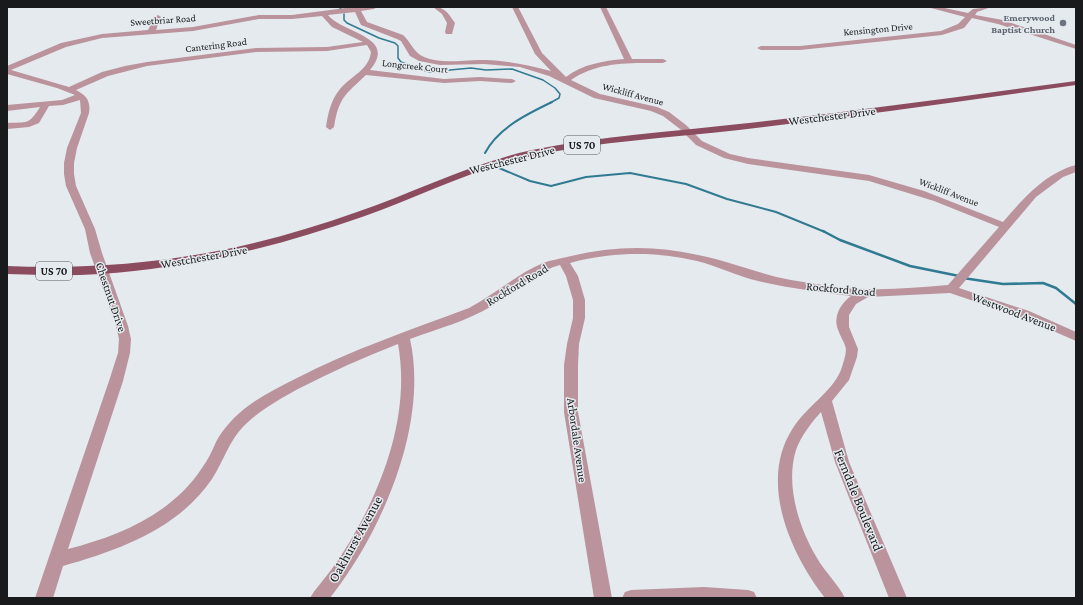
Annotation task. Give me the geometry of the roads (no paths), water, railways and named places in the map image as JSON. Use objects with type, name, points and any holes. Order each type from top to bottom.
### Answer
[{"type":"main road","name":"Westchester Drive","points":[[7,270],[34,272],[124,270],[244,251],[294,238],[363,214],[463,172],[498,161],[532,153],[591,144],[884,110],[1076,83]]},
{"type":"street","name":"Sweetbriar Road","points":[[7,70],[30,58],[78,41],[119,34],[199,28],[259,17],[292,17],[374,7]]},
{"type":"street","points":[[436,7],[444,13],[451,23],[449,32]]},
{"type":"street","points":[[515,7],[539,54],[565,81],[576,73],[607,63],[629,61],[663,61]]},
{"type":"street","points":[[603,7],[629,61]]},
{"type":"street","points":[[930,7],[1000,22],[1076,47]]},
{"type":"street","name":"Kensington Drive","points":[[761,48],[800,48],[942,33],[962,26],[975,10],[988,7]]},
{"type":"street","name":"Wickliff Avenue","points":[[357,8],[364,23],[400,37],[404,40],[413,54],[422,59],[440,63],[484,62],[514,64],[552,74],[597,96],[649,108],[666,114],[699,143],[728,156],[748,161],[888,182],[944,201],[1005,226]]},
{"type":"street","points":[[324,14],[334,26],[368,43],[374,50],[374,56],[371,64],[344,90],[333,108],[330,127]]},
{"type":"street","points":[[151,32],[158,17]]},
{"type":"street","name":"Cantering Road","points":[[71,89],[105,74],[125,68],[147,64],[256,50],[327,49],[368,43]]},
{"type":"street","points":[[7,70],[12,74],[71,89],[81,96]]},
{"type":"street","name":"Longcreek Court","points":[[363,72],[444,82],[480,79],[512,81]]},
{"type":"street","points":[[7,108],[63,102],[81,96]]},
{"type":"street","name":"Chestnut Drive","points":[[44,598],[115,387],[124,353],[125,339],[122,326],[102,270],[90,229],[71,186],[69,162],[72,148],[86,107],[81,96]]},
{"type":"street","points":[[7,126],[36,121],[46,104]]},
{"type":"street","points":[[957,282],[1032,195],[1045,184],[1076,168]]},
{"type":"street","name":"Rockford Road","points":[[56,560],[96,550],[121,541],[150,526],[172,511],[190,495],[204,478],[233,428],[258,406],[308,377],[473,311],[488,303],[524,278],[548,265],[591,254],[615,251],[664,252],[698,258],[758,277],[792,284],[868,293],[957,282]]},
{"type":"street","name":"Arbordale Avenue","points":[[563,261],[572,276],[579,300],[579,318],[573,344],[571,365],[571,412],[603,598]]},
{"type":"street","name":"Westwood Avenue","points":[[957,282],[1076,338]]},
{"type":"street","points":[[836,598],[817,574],[798,537],[787,497],[785,465],[791,444],[797,433],[814,411],[835,391],[847,371],[852,351],[850,340],[843,327],[842,314],[855,298],[868,293]]},
{"type":"street","name":"Oakhurst Avenue","points":[[323,596],[342,569],[372,513],[396,453],[402,432],[408,392],[407,356],[403,338]]},
{"type":"street","name":"Ferndale Boulevard","points":[[825,401],[842,462],[898,598]]},
{"type":"street","points":[[631,598],[666,595],[723,594],[748,598]]},
{"type":"waterway","points":[[339,7],[342,10]]},
{"type":"waterway","points":[[344,14],[344,20],[347,23],[379,38],[395,43],[398,46],[398,58],[401,62],[429,72],[471,68],[486,70],[512,69],[543,80],[555,88],[560,94],[559,98],[550,103]]},
{"type":"waterway","points":[[485,153],[497,136],[505,129],[523,117],[552,102]]},
{"type":"waterway","points":[[499,168],[530,181],[551,186],[586,177],[630,173],[686,184],[727,199],[776,212],[825,232]]},
{"type":"waterway","points":[[825,232],[840,240],[910,266],[959,276]]},
{"type":"waterway","points":[[963,278],[1003,284],[1043,283],[1056,288],[1076,304]]},
{"type":"place","name":"Emerywood Baptist Church","points":[[1063,23]]}]
